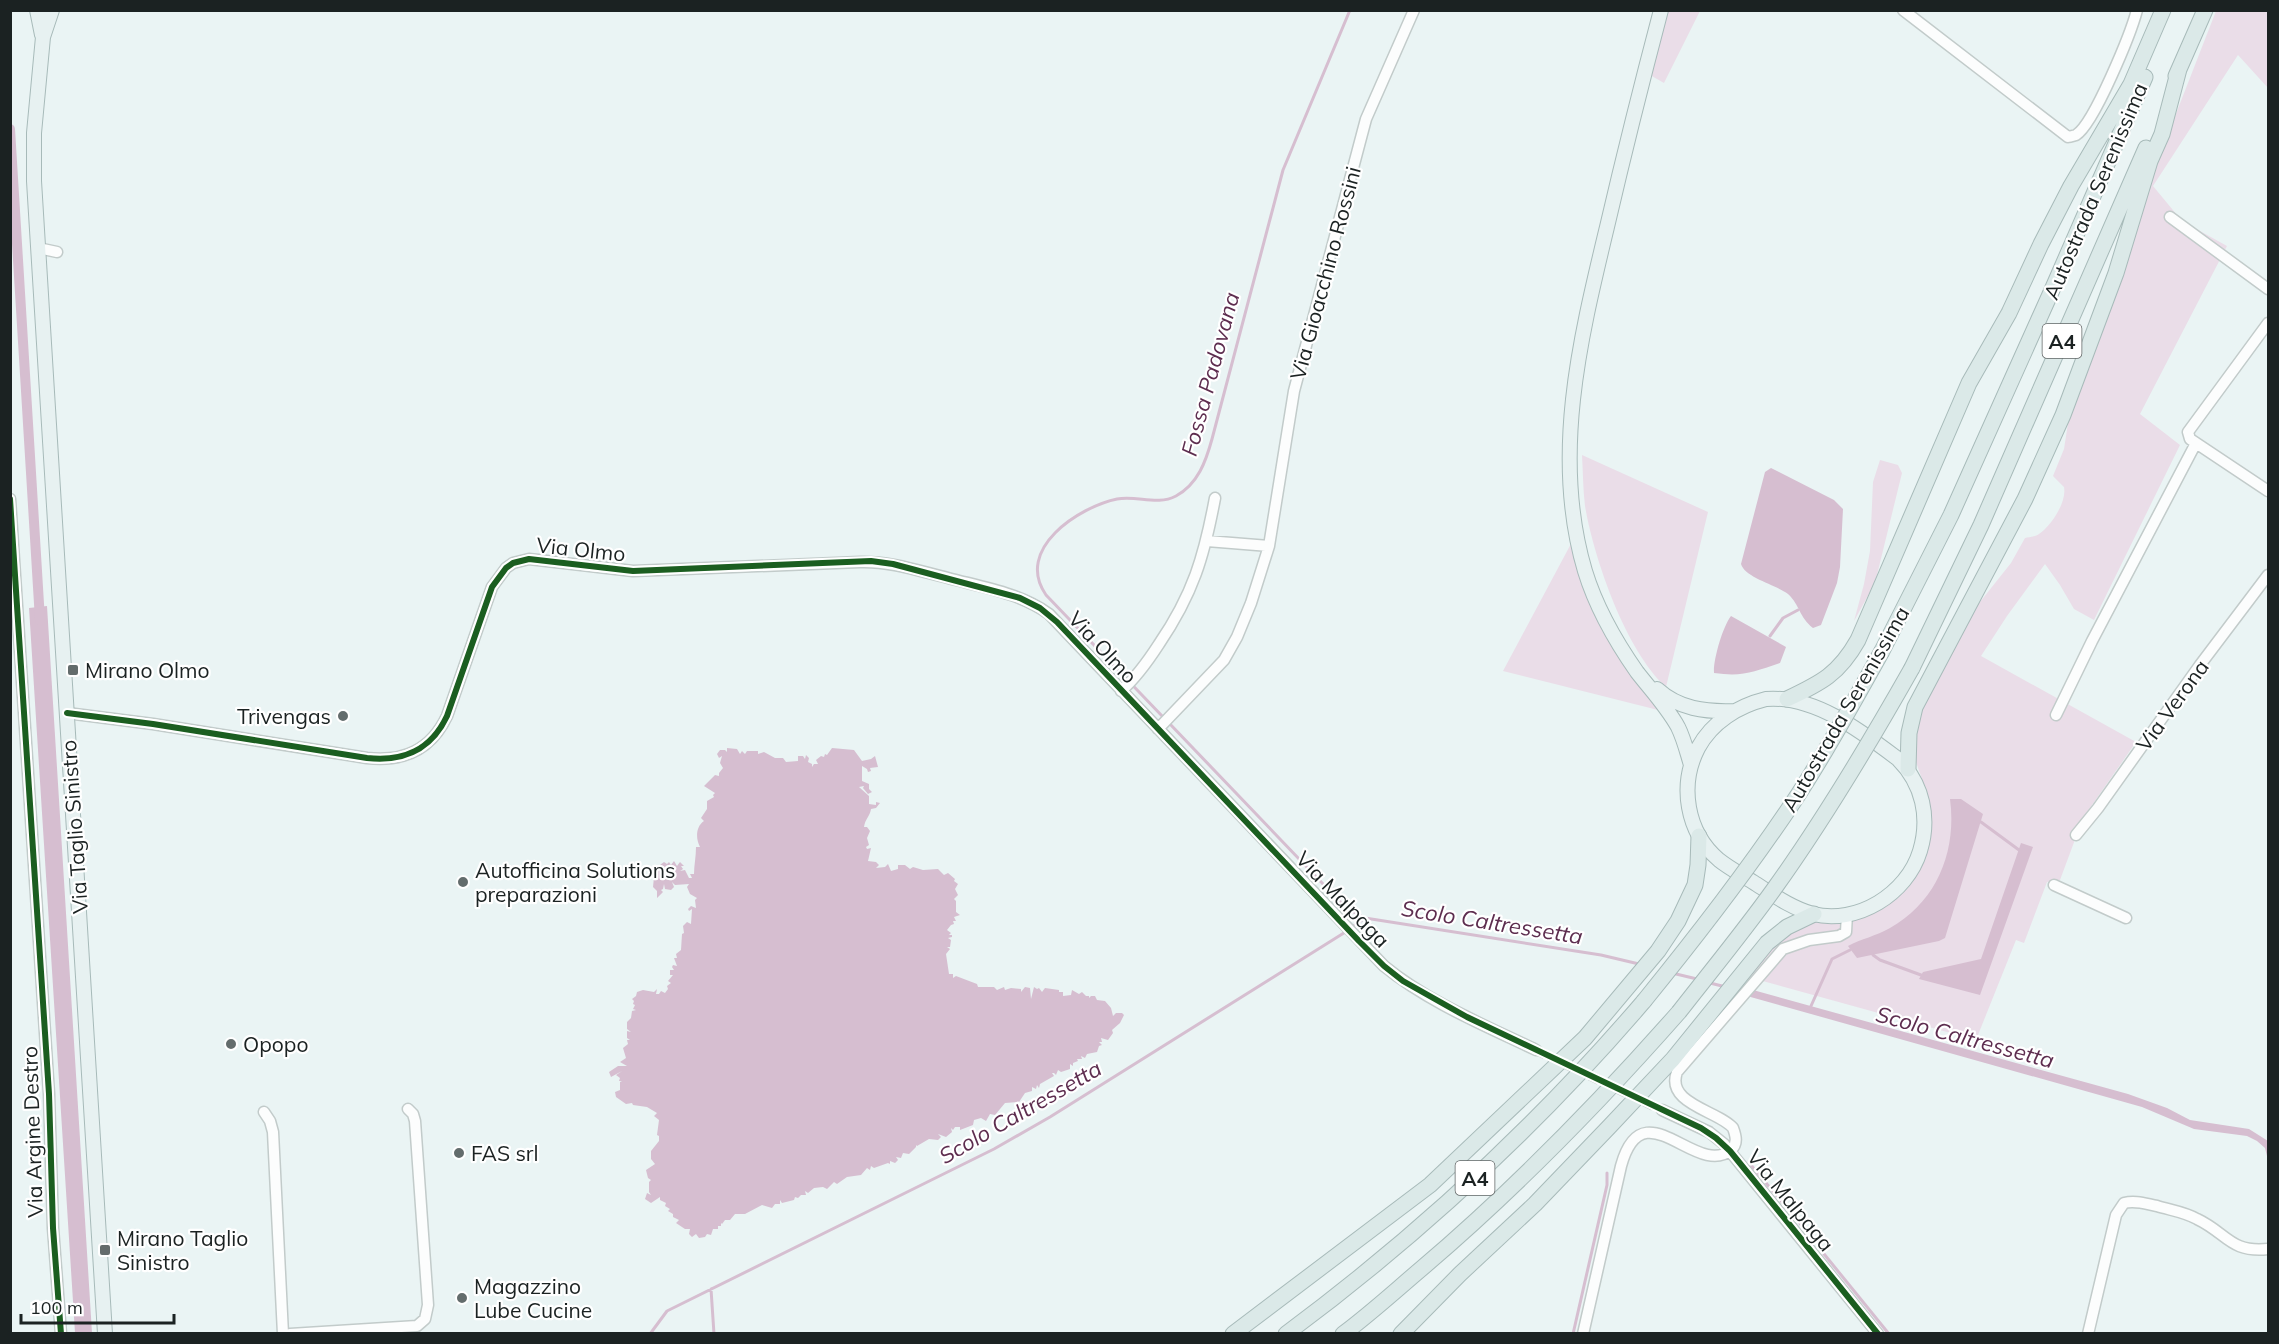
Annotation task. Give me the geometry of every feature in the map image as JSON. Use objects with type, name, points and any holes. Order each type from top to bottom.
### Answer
[{"type":"highway","points":[[1787,699],[1812,688],[1832,675],[1858,640],[1970,383],[2009,313],[2071,186],[2131,84],[2163,10]]},
{"type":"highway","name":"Autostrada Serenissima","points":[[1286,1334],[1367,1271],[1458,1193],[1602,1051],[1725,901],[1789,809],[1832,740],[1882,651],[1961,494],[2174,10]]},
{"type":"highway","name":"Autostrada Serenissima","points":[[1343,1334],[1478,1220],[1528,1173],[1628,1070],[1679,1012],[1774,889],[1825,814],[1863,754],[1912,668],[1981,525],[2205,10]]},
{"type":"highway","points":[[1908,769],[1909,733],[1915,707],[2025,499],[2063,415],[2116,273],[2150,161],[2162,134],[2180,69]]},
{"type":"highway","points":[[1233,1334],[1431,1185],[1578,1045],[1625,992],[1658,951],[1678,921],[1695,885],[1699,836]]},
{"type":"highway","points":[[1401,1334],[1460,1274],[1544,1195],[1727,1002],[1753,972],[1767,943],[1780,931],[1814,914]]},
{"type":"main road","name":"Via Taglio Sinistro","points":[[38,10],[43,37]]},
{"type":"main road","name":"Via Taglio Sinistro","points":[[52,10],[43,37],[34,158],[105,1334]]},
{"type":"main road","points":[[1661,10],[1622,164],[1582,338],[1569,444],[1575,530],[1586,573],[1598,605],[1638,673],[1677,726],[1691,765]]},
{"type":"main road","points":[[1638,673],[1664,696],[1680,705],[1709,711],[1736,710]]},
{"type":"main road","points":[[1787,699],[1800,700],[1826,712],[1885,749],[1908,769],[1920,792],[1924,811],[1924,830],[1919,856],[1906,878],[1888,897],[1865,909],[1847,914],[1814,914],[1778,899],[1726,865],[1711,852],[1699,836],[1690,813],[1688,783],[1691,765],[1708,733],[1716,724],[1736,710],[1755,702],[1787,699]]},
{"type":"street","name":"Via Gioacchino Rossini","points":[[1160,727],[1224,660],[1251,603],[1269,546],[1294,391],[1363,129],[1374,98],[1414,10]]},
{"type":"street","points":[[1903,10],[2068,137],[2076,135],[2085,125],[2122,55],[2137,10]]},
{"type":"street","points":[[2170,217],[2268,288]]},
{"type":"street","points":[[38,248],[57,252]]},
{"type":"street","points":[[2268,323],[2193,422],[2188,432],[2190,439],[2268,491]]},
{"type":"street","points":[[2056,715],[2092,641],[2196,443]]},
{"type":"street","points":[[1127,685],[1184,606],[1200,565],[1215,498]]},
{"type":"street","name":"Via Argine Destro","points":[[10,499],[14,600],[49,1094],[53,1228],[61,1334]]},
{"type":"street","points":[[1207,540],[1269,546]]},
{"type":"street","name":"Via Olmo","points":[[67,713],[153,724],[367,758],[403,757],[427,744],[444,723],[489,595],[497,580],[513,563],[537,559],[633,571],[860,562],[893,564],[1004,593],[1040,608],[1127,685],[1160,727]]},
{"type":"street","name":"Via Verona","points":[[2076,835],[2268,575]]},
{"type":"street","name":"Via Malpaga","points":[[1160,727],[1384,966],[1408,984],[1467,1017],[1536,1050]]},
{"type":"street","points":[[2054,885],[2126,918]]},
{"type":"street","points":[[1753,972],[1783,949],[1809,940],[1839,936],[1846,932],[1847,914]]},
{"type":"street","name":"Via Malpaga","points":[[1583,1334],[1620,1166],[1628,1145],[1640,1135],[1655,1133],[1666,1135],[1703,1154],[1712,1156],[1730,1150],[1735,1145],[1736,1139],[1731,1125],[1681,1095],[1675,1080],[1683,1064],[1727,1002]]},
{"type":"street","points":[[290,1334],[381,1331],[417,1326],[425,1318],[428,1305],[415,1121],[408,1109]]},
{"type":"street","name":"Via Malpaga","points":[[1662,1110],[1709,1132],[1730,1150],[1878,1334]]},
{"type":"street","points":[[264,1112],[273,1132],[283,1334]]},
{"type":"street","points":[[2088,1334],[2116,1215],[2124,1203],[2140,1202],[2186,1214],[2199,1219],[2243,1248],[2268,1249]]},
{"type":"shaded area","points":[[1665,11],[1700,11],[1664,83],[1650,75]]},
{"type":"shaded area","points":[[2216,11],[2268,11],[2268,88],[2238,55],[2153,186],[2182,221],[2227,246],[2140,414],[2180,445],[2094,620],[2074,609],[2045,564],[1981,656],[2136,742],[2083,818],[2060,880],[2047,882],[2024,943],[2016,940],[1976,1040],[1741,975],[1784,932],[1900,890],[1930,814],[1927,793],[1911,748],[1910,729],[1976,607],[2011,563],[2025,538],[2036,536],[2044,530],[2061,506],[2064,487],[2053,476],[2064,449],[2069,417],[2135,219]]},
{"type":"shaded area","points":[[1582,455],[1708,512],[1666,687],[1651,671],[1625,628],[1604,577],[1589,528],[1585,506]]},
{"type":"shaded area","points":[[1880,460],[1898,465],[1902,473],[1875,583],[1854,621],[1870,551],[1873,482]]},
{"type":"shaded area","points":[[1771,468],[1834,500],[1843,509],[1837,583],[1821,625],[1813,628],[1788,594],[1748,573],[1741,564],[1765,472]]},
{"type":"shaded area","points":[[1573,540],[1616,651],[1631,676],[1658,710],[1503,671]]},
{"type":"shaded area","points":[[47,606],[92,1333],[75,1333],[29,608]]},
{"type":"shaded area","points":[[1731,616],[1786,647],[1780,663],[1748,673],[1714,673],[1719,643]]},
{"type":"shaded area","points":[[727,748],[737,749],[740,754],[742,751],[745,754],[747,751],[758,751],[758,754],[764,752],[775,758],[783,758],[786,762],[798,761],[798,756],[803,756],[805,759],[806,755],[812,767],[818,764],[816,760],[827,755],[832,748],[854,750],[862,761],[875,756],[878,767],[870,768],[871,771],[868,772],[862,766],[862,781],[869,784],[872,792],[868,794],[864,786],[859,787],[869,796],[869,804],[880,803],[876,808],[871,809],[864,827],[870,831],[867,838],[869,845],[866,847],[871,848],[868,861],[876,862],[879,865],[876,868],[885,867],[888,864],[891,871],[898,869],[898,865],[905,865],[910,869],[913,867],[923,870],[938,869],[944,875],[948,873],[955,879],[954,881],[958,884],[955,889],[958,895],[954,899],[956,912],[960,915],[954,917],[956,921],[953,921],[954,924],[947,930],[951,933],[949,935],[952,935],[948,938],[951,940],[950,947],[947,947],[950,949],[946,954],[949,974],[953,974],[953,978],[956,976],[977,984],[978,987],[994,987],[997,990],[1004,987],[1005,990],[1021,989],[1021,992],[1025,987],[1030,988],[1031,999],[1034,987],[1039,988],[1042,992],[1045,988],[1059,990],[1063,992],[1063,996],[1071,995],[1072,990],[1079,994],[1082,992],[1089,998],[1095,996],[1097,1000],[1105,1001],[1111,1008],[1113,1016],[1116,1013],[1124,1015],[1120,1023],[1112,1030],[1113,1033],[1108,1040],[1101,1038],[1102,1042],[1099,1042],[1102,1045],[1099,1046],[1097,1052],[1087,1054],[1085,1058],[1081,1056],[1082,1059],[1077,1059],[1078,1061],[1073,1063],[1073,1066],[1070,1064],[1070,1069],[1061,1072],[1058,1070],[1056,1075],[1052,1073],[1054,1076],[1040,1084],[1039,1088],[1037,1085],[1036,1089],[1032,1087],[1032,1091],[1025,1093],[1019,1102],[1005,1103],[995,1115],[990,1114],[986,1121],[981,1118],[974,1120],[973,1125],[960,1130],[960,1127],[955,1127],[953,1130],[951,1128],[952,1132],[946,1137],[938,1134],[941,1137],[938,1140],[929,1139],[916,1145],[909,1154],[903,1153],[901,1158],[896,1157],[898,1160],[895,1163],[890,1161],[890,1164],[874,1168],[871,1166],[870,1170],[867,1168],[861,1175],[847,1177],[837,1184],[834,1182],[827,1189],[814,1188],[808,1193],[805,1191],[806,1195],[795,1197],[794,1200],[782,1203],[780,1200],[780,1204],[775,1204],[772,1208],[762,1205],[745,1214],[735,1214],[730,1220],[721,1223],[718,1229],[713,1229],[711,1235],[707,1234],[699,1238],[696,1234],[692,1237],[689,1234],[690,1229],[685,1229],[676,1223],[679,1220],[668,1211],[670,1209],[660,1200],[660,1197],[651,1203],[645,1199],[647,1193],[651,1195],[649,1182],[651,1180],[646,1170],[655,1164],[651,1159],[651,1151],[659,1141],[657,1135],[659,1120],[654,1116],[657,1113],[647,1107],[632,1103],[626,1104],[616,1097],[615,1092],[620,1090],[622,1081],[619,1081],[620,1078],[616,1075],[622,1071],[611,1077],[609,1072],[618,1066],[627,1066],[620,1062],[626,1058],[623,1048],[628,1044],[627,1040],[630,1040],[627,1038],[627,1031],[631,1032],[627,1029],[627,1022],[631,1018],[632,1011],[636,1010],[633,1009],[635,1005],[632,999],[637,992],[643,990],[654,992],[657,989],[656,994],[661,991],[665,993],[667,986],[671,983],[668,981],[673,975],[670,975],[670,970],[674,970],[673,965],[677,966],[674,958],[677,958],[676,954],[681,950],[683,926],[687,922],[691,924],[692,909],[689,911],[688,909],[691,906],[696,908],[697,898],[690,894],[687,887],[689,884],[675,885],[672,882],[674,887],[671,890],[665,889],[664,884],[661,890],[663,892],[657,898],[657,891],[653,887],[654,877],[658,873],[656,868],[664,862],[667,864],[669,862],[671,865],[674,861],[677,866],[680,862],[684,866],[681,866],[683,869],[680,871],[685,870],[689,878],[692,878],[690,874],[694,874],[696,847],[700,847],[697,837],[698,830],[704,821],[701,818],[707,809],[707,801],[714,797],[715,793],[704,786],[715,775],[719,776],[723,768],[720,763],[722,756],[719,758],[717,754],[720,750],[727,752]]},
{"type":"shaded area","points":[[1950,799],[1961,799],[1983,814],[1945,938],[1857,958],[1848,946],[1890,928],[1920,904],[1931,889],[1946,856],[1950,837]]},
{"type":"shaded area","points":[[2021,843],[2033,847],[1980,995],[1919,979],[1923,972],[1981,959]]},
{"type":"shaded area","points":[[1753,990],[2128,1094],[2167,1108],[2190,1120],[2249,1129],[2268,1141],[2268,1160],[2265,1148],[2247,1136],[2194,1129],[2142,1107],[1747,996]]},
{"type":"waterway","name":"Fossa Padovana","points":[[1164,718],[1046,595],[1038,578],[1038,562],[1044,547],[1055,533],[1085,511],[1117,499],[1169,499],[1184,491],[1200,471],[1212,439],[1283,170],[1350,10]]},
{"type":"waterway","points":[[10,129],[40,620]]},
{"type":"waterway","points":[[1770,636],[1783,618],[1798,610]]},
{"type":"waterway","name":"Fossa Padovana","points":[[1169,723],[1346,908],[1365,918]]},
{"type":"waterway","points":[[1981,822],[2019,850]]},
{"type":"waterway","name":"Scolo Caltressetta","points":[[1352,927],[1365,918],[1601,955],[1639,964]]},
{"type":"waterway","name":"Scolo Caltressetta","points":[[650,1334],[667,1311],[994,1149],[1050,1117],[1347,931]]},
{"type":"waterway","points":[[1811,1006],[1832,959],[1850,950]]},
{"type":"waterway","points":[[1873,955],[1880,960],[1921,975]]},
{"type":"waterway","name":"Scolo Caltressetta","points":[[1672,973],[1697,979]]},
{"type":"waterway","name":"Scolo Caltressetta","points":[[1710,983],[1726,987]]},
{"type":"waterway","points":[[1750,1164],[1803,1227]]},
{"type":"waterway","points":[[1573,1334],[1607,1185],[1607,1173]]},
{"type":"waterway","points":[[1820,1249],[1889,1334]]},
{"type":"waterway","points":[[711,1289],[714,1334]]},
{"type":"tunnel","points":[[1536,1050],[1662,1110]]},
{"type":"cycle path","points":[[10,499],[49,1094],[53,1228],[61,1334]]},
{"type":"cycle path","points":[[67,713],[153,724],[367,758],[393,758],[404,755],[415,751],[433,737],[447,716],[492,587],[506,568],[513,563],[529,559],[633,571],[871,561],[893,564],[1020,598],[1040,608],[1057,622],[1359,941],[1403,981],[1467,1017],[1701,1128],[1716,1138],[1730,1151],[1878,1334]]},
{"type":"place","name":"Mirano Olmo","points":[[73,670]]},
{"type":"place","name":"Trivengas","points":[[343,716]]},
{"type":"place","name":"Autofficina Solutions preparazioni","points":[[463,882]]},
{"type":"place","name":"Opopo","points":[[231,1044]]},
{"type":"place","name":"FAS srl","points":[[459,1153]]},
{"type":"place","name":"Mirano Taglio Sinistro","points":[[105,1250]]},
{"type":"place","name":"Magazzino Lube Cucine","points":[[462,1298]]}]
